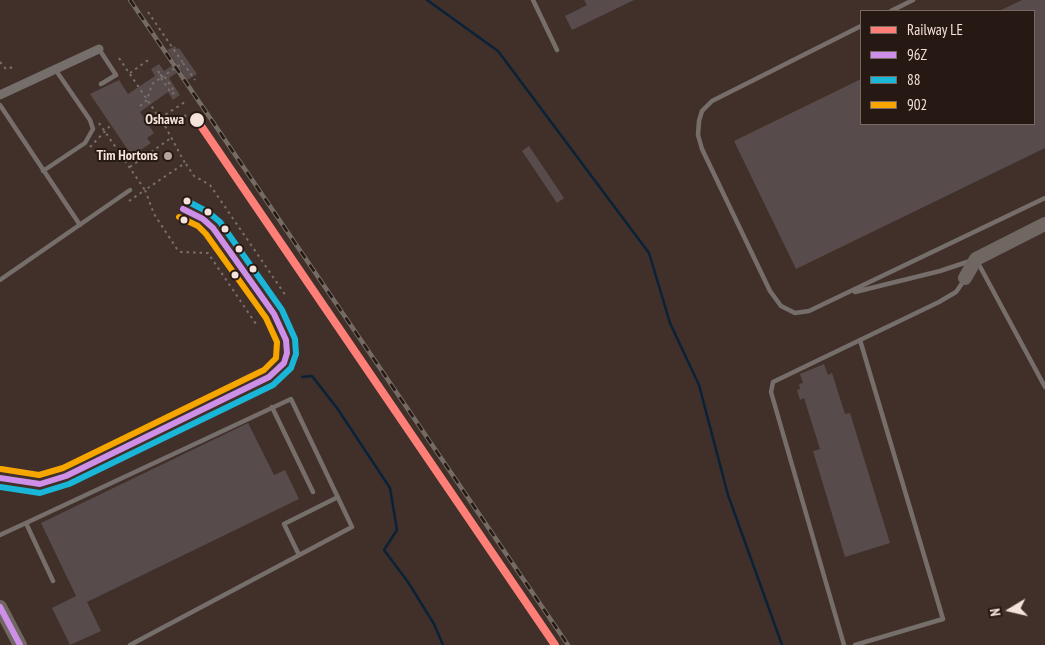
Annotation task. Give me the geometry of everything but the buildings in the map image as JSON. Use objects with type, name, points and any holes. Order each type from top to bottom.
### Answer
[{"type":"street","points":[[0,95],[99,49]]},
{"type":"street","points":[[965,278],[976,259],[1045,224]]},
{"type":"street","points":[[0,607],[20,645]]},
{"type":"lane","points":[[533,0],[557,50]]},
{"type":"lane","points":[[893,10],[913,0]]},
{"type":"lane","points":[[860,27],[712,101],[702,111],[699,121],[698,135],[702,149],[770,291],[781,306],[795,313],[809,311],[1045,198]]},
{"type":"lane","points":[[99,49],[116,75],[101,84]]},
{"type":"lane","points":[[43,170],[86,143],[93,129],[90,120],[55,70]]},
{"type":"lane","points":[[0,105],[80,225]]},
{"type":"lane","points":[[0,280],[130,190]]},
{"type":"lane","points":[[0,478],[40,484],[66,476],[269,376],[284,363],[287,353],[286,340],[282,327],[274,314],[213,228],[203,219],[183,209]]},
{"type":"lane","points":[[846,294],[940,272],[976,259],[1045,387]]},
{"type":"lane","points":[[844,645],[771,392],[773,382],[956,292],[965,278]]},
{"type":"lane","points":[[855,645],[943,618],[860,340]]},
{"type":"lane","points":[[0,536],[291,398],[352,527],[130,645]]},
{"type":"lane","points":[[272,408],[313,492]]},
{"type":"lane","points":[[299,555],[284,524],[338,497]]},
{"type":"lane","points":[[26,523],[54,580]]},
{"type":"path","points":[[148,12],[195,80]]},
{"type":"path","points":[[119,58],[160,118],[194,176],[210,185],[286,296]]},
{"type":"path","points":[[130,73],[152,58]]},
{"type":"path","points":[[0,62],[6,69],[13,67]]},
{"type":"path","points":[[140,106],[148,100],[152,84],[183,63]]},
{"type":"path","points":[[158,71],[172,94],[175,92],[162,77]]},
{"type":"path","points":[[160,118],[185,102]]},
{"type":"path","points":[[165,126],[184,114],[187,118]]},
{"type":"path","points":[[94,116],[145,190],[154,214],[177,249],[181,252],[208,254],[256,324]]},
{"type":"path","points":[[104,130],[110,126]]},
{"type":"path","points":[[130,167],[172,138]]},
{"type":"path","points":[[124,158],[130,154]]},
{"type":"path","points":[[129,201],[185,163]]},
{"type":"waterway","points":[[427,0],[498,51],[649,253],[670,323],[699,385],[728,495],[782,645]]},
{"type":"waterway","points":[[302,377],[312,376],[337,408],[390,488],[397,530],[384,550],[408,582],[434,624],[443,645]]},
{"type":"railway","points":[[130,0],[568,645]]},
{"type":"rail line","name":"LE","points":[[197,120],[555,645]]},
{"type":"transit line","name":"88","points":[[0,487],[40,493],[69,484],[273,385],[291,368],[296,354],[295,339],[282,310],[220,222],[208,212],[187,201]]},
{"type":"transit line","name":"96Z","points":[[0,478],[40,484],[66,476],[269,377],[284,363],[287,353],[286,340],[274,314],[213,228],[203,219],[183,209]]},
{"type":"transit line","name":"902","points":[[1,469],[39,475],[63,468],[264,370],[276,358],[277,342],[266,318],[206,234],[198,226],[179,217]]},
{"type":"transit line","name":"96Z","points":[[0,607],[20,645]]},
{"type":"place","name":"Oshawa","points":[[197,120]]},
{"type":"place","name":"Tim Hortons","points":[[168,156]]}]
